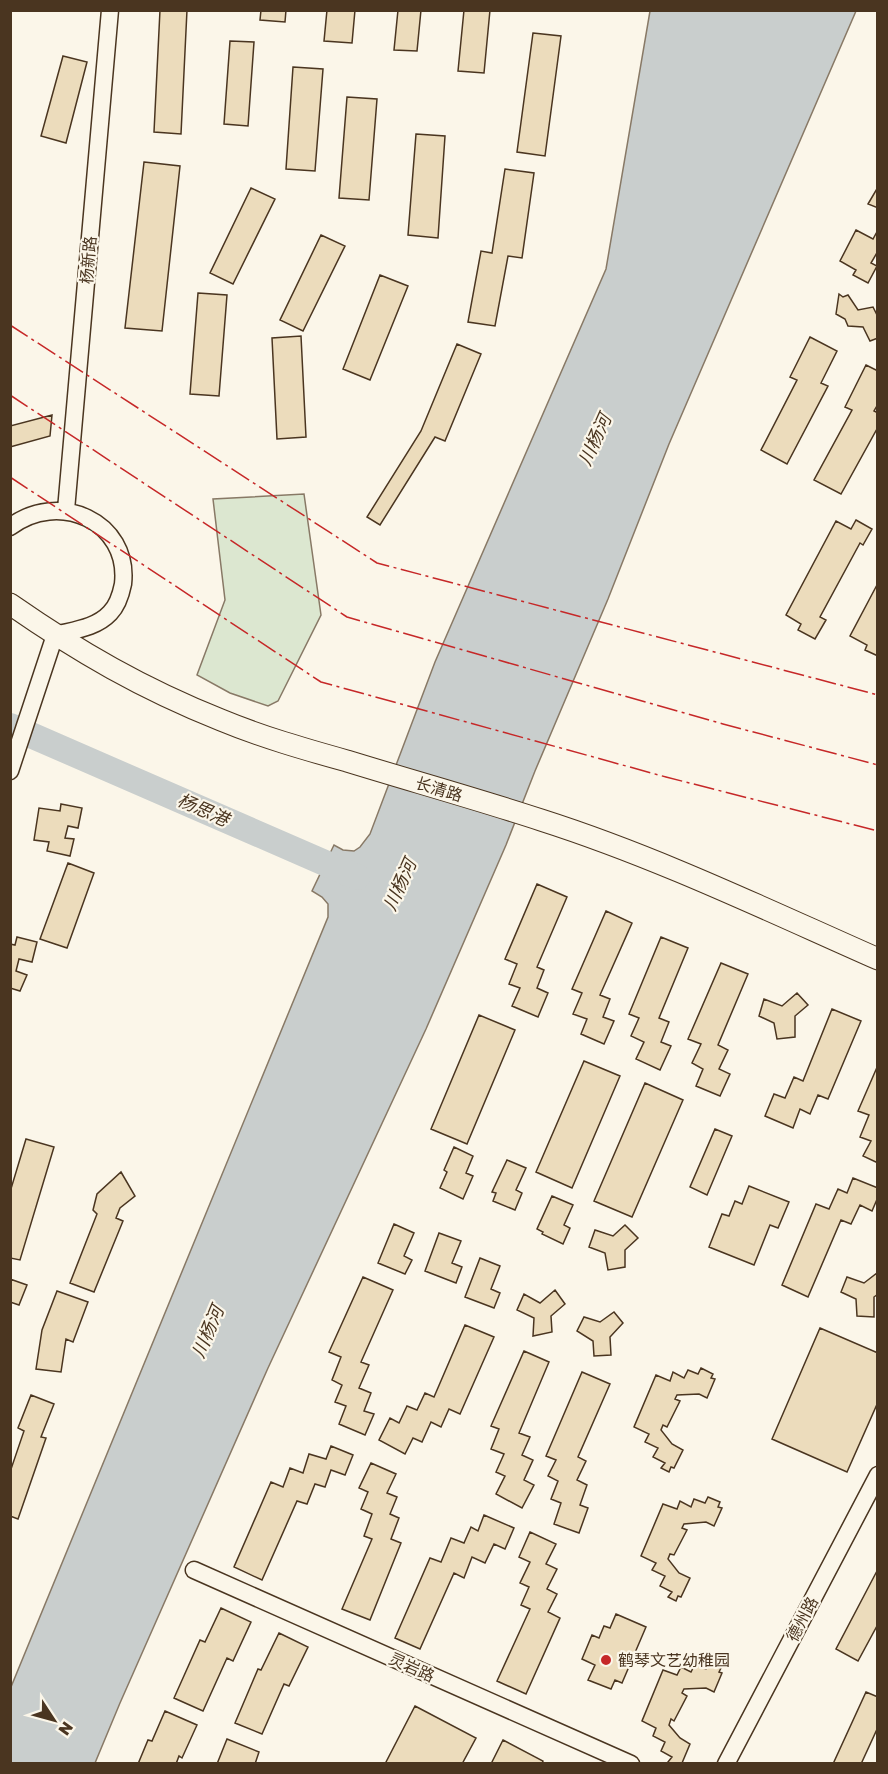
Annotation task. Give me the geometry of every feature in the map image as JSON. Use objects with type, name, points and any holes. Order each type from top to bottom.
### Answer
[{"type":"main road","name":"长清路","points":[[10,604],[102,664],[222,721],[290,745],[541,820],[609,843],[676,869],[878,959]]},
{"type":"street","name":"杨新路","points":[[66,510],[110,10]]},
{"type":"street","points":[[10,528],[19,521],[40,513],[66,510],[87,517],[107,532],[120,552],[124,573],[122,593],[111,613],[94,625],[55,635],[10,771]]},
{"type":"street","name":"德州路","points":[[726,1764],[878,1475]]},
{"type":"street","name":"灵岩路","points":[[194,1569],[631,1764]]},
{"type":"green space","points":[[304,494],[321,615],[278,701],[268,706],[230,693],[197,675],[225,600],[213,499]]},
{"type":"water","name":"川杨河","points":[[650,11],[856,11],[669,444],[608,599],[506,845],[426,1029],[268,1368],[95,1763],[11,1764],[11,1687],[328,917],[328,904],[312,891],[334,845],[343,850],[354,851],[370,834],[435,662],[606,269]]},
{"type":"building","points":[[160,10],[187,10],[181,134],[154,132]]},
{"type":"building","points":[[261,10],[286,10],[285,22],[260,20]]},
{"type":"building","points":[[327,10],[355,10],[352,43],[324,41]]},
{"type":"building","points":[[398,10],[421,10],[417,51],[394,50]]},
{"type":"building","points":[[464,10],[490,10],[484,73],[458,71]]},
{"type":"building","points":[[533,33],[561,36],[545,156],[517,152]]},
{"type":"building","points":[[230,41],[254,42],[248,126],[224,124]]},
{"type":"building","points":[[63,56],[87,62],[66,143],[41,136]]},
{"type":"building","points":[[293,67],[323,69],[315,171],[286,169]]},
{"type":"building","points":[[347,97],[377,99],[369,200],[339,198]]},
{"type":"building","points":[[416,134],[445,136],[438,238],[408,235]]},
{"type":"building","points":[[144,162],[180,166],[162,331],[125,328]]},
{"type":"building","points":[[505,169],[534,173],[522,258],[508,256],[495,326],[468,322],[481,251],[492,253]]},
{"type":"building","points":[[878,187],[878,208],[868,204]]},
{"type":"building","points":[[251,188],[275,199],[233,284],[210,273]]},
{"type":"building","points":[[856,230],[873,239],[878,230],[878,251],[871,263],[877,266],[868,283],[853,275],[856,270],[840,261]]},
{"type":"building","points":[[321,235],[345,246],[303,331],[280,320]]},
{"type":"building","points":[[380,275],[408,286],[370,380],[343,369]]},
{"type":"building","points":[[198,293],[227,295],[219,396],[190,394]]},
{"type":"building","points":[[839,294],[843,297],[848,295],[858,310],[873,307],[878,317],[878,338],[870,341],[863,327],[848,326],[845,319],[836,314]]},
{"type":"building","points":[[301,336],[306,437],[277,439],[272,338]]},
{"type":"building","points":[[810,337],[837,351],[821,383],[828,386],[787,464],[761,450],[797,380],[790,377]]},
{"type":"building","points":[[457,344],[481,354],[445,441],[435,437],[380,525],[367,517],[421,431]]},
{"type":"building","points":[[866,365],[878,371],[878,404],[874,411],[878,413],[878,427],[841,494],[814,480],[852,410],[845,407]]},
{"type":"building","points":[[52,415],[50,436],[10,447],[10,426]]},
{"type":"building","points":[[856,520],[872,529],[863,545],[860,543],[820,617],[826,620],[815,639],[798,630],[801,624],[786,615],[836,521],[851,529]]},
{"type":"building","points":[[878,583],[878,656],[865,650],[867,645],[850,636]]},
{"type":"building","points":[[61,804],[82,808],[78,828],[68,826],[65,838],[74,839],[70,856],[47,851],[49,842],[34,840],[39,808],[60,811]]},
{"type":"building","points":[[68,863],[94,873],[67,948],[40,939]]},
{"type":"building","points":[[537,884],[567,897],[537,967],[544,970],[537,988],[548,993],[538,1017],[512,1006],[520,988],[509,984],[517,964],[505,959]]},
{"type":"building","points":[[606,911],[632,923],[600,995],[610,999],[603,1017],[614,1021],[604,1044],[581,1034],[587,1019],[573,1014],[582,993],[572,989]]},
{"type":"building","points":[[17,937],[37,942],[32,962],[19,959],[16,971],[27,975],[20,991],[10,988],[10,944],[15,945]]},
{"type":"building","points":[[661,937],[688,948],[659,1018],[669,1022],[661,1042],[671,1046],[660,1070],[636,1059],[644,1042],[631,1036],[639,1018],[629,1014]]},
{"type":"building","points":[[721,963],[748,974],[718,1045],[728,1050],[719,1069],[730,1074],[720,1096],[696,1086],[703,1069],[692,1063],[701,1044],[688,1039]]},
{"type":"building","points":[[797,993],[808,1005],[795,1016],[795,1037],[777,1039],[774,1023],[759,1016],[764,999],[782,1006]]},
{"type":"building","points":[[832,1009],[861,1021],[828,1099],[818,1095],[810,1114],[800,1109],[793,1128],[765,1116],[774,1094],[785,1098],[794,1077],[803,1081]]},
{"type":"building","points":[[479,1015],[515,1030],[467,1144],[431,1129]]},
{"type":"building","points":[[584,1061],[620,1076],[572,1188],[536,1172]]},
{"type":"building","points":[[878,1065],[878,1163],[863,1156],[871,1141],[860,1137],[869,1115],[858,1111]]},
{"type":"building","points":[[645,1083],[683,1100],[632,1217],[594,1201]]},
{"type":"building","points":[[715,1129],[732,1136],[707,1195],[690,1187]]},
{"type":"building","points":[[26,1139],[54,1147],[20,1260],[10,1258],[10,1192]]},
{"type":"building","points":[[454,1147],[473,1156],[466,1173],[473,1176],[463,1199],[440,1188],[447,1172],[444,1170]]},
{"type":"building","points":[[507,1160],[526,1168],[516,1190],[522,1193],[515,1210],[493,1201],[496,1193],[492,1192]]},
{"type":"building","points":[[121,1172],[135,1196],[120,1208],[116,1218],[123,1221],[94,1292],[70,1283],[97,1214],[93,1210],[97,1194]]},
{"type":"building","points":[[853,1178],[878,1188],[878,1197],[872,1211],[860,1205],[851,1224],[841,1220],[808,1297],[782,1285],[816,1204],[829,1209],[838,1189],[847,1193]]},
{"type":"building","points":[[749,1186],[789,1202],[778,1228],[770,1225],[754,1265],[709,1247],[722,1214],[729,1216],[735,1201],[742,1204]]},
{"type":"building","points":[[552,1196],[573,1205],[564,1225],[570,1228],[563,1244],[542,1234],[543,1232],[537,1229]]},
{"type":"building","points":[[394,1224],[414,1233],[404,1256],[412,1260],[405,1274],[378,1263]]},
{"type":"building","points":[[625,1225],[638,1238],[625,1250],[625,1267],[608,1270],[605,1253],[589,1247],[595,1230],[613,1236]]},
{"type":"building","points":[[439,1233],[461,1241],[452,1263],[462,1267],[456,1283],[425,1271]]},
{"type":"building","points":[[480,1258],[500,1266],[491,1289],[500,1293],[494,1308],[465,1297]]},
{"type":"building","points":[[877,1273],[878,1294],[874,1297],[874,1317],[857,1316],[856,1299],[841,1292],[847,1277],[864,1283]]},
{"type":"building","points":[[363,1277],[393,1290],[361,1362],[369,1365],[359,1388],[371,1393],[364,1411],[374,1414],[365,1435],[339,1424],[346,1406],[335,1402],[342,1385],[332,1380],[341,1357],[329,1352]]},
{"type":"building","points":[[10,1279],[27,1285],[19,1305],[10,1302]]},
{"type":"building","points":[[555,1290],[565,1304],[551,1316],[552,1332],[533,1336],[534,1318],[517,1310],[524,1294],[540,1303]]},
{"type":"building","points":[[57,1291],[88,1302],[73,1342],[66,1339],[61,1372],[36,1369],[42,1330]]},
{"type":"building","points":[[614,1312],[623,1323],[610,1337],[611,1355],[594,1356],[593,1341],[577,1331],[584,1317],[600,1322]]},
{"type":"building","points":[[465,1325],[494,1337],[460,1414],[449,1409],[441,1427],[431,1422],[422,1442],[413,1438],[405,1454],[379,1440],[390,1418],[399,1423],[407,1406],[417,1410],[425,1393],[434,1397]]},
{"type":"building","points":[[820,1328],[878,1353],[878,1402],[847,1472],[772,1439]]},
{"type":"building","points":[[524,1351],[549,1362],[519,1433],[530,1437],[522,1455],[533,1460],[524,1480],[534,1485],[522,1508],[496,1494],[505,1476],[496,1472],[504,1454],[491,1449],[499,1429],[491,1426]]},
{"type":"building","points":[[701,1368],[713,1374],[711,1378],[715,1379],[707,1398],[699,1394],[677,1395],[675,1399],[680,1401],[667,1427],[663,1425],[661,1430],[672,1444],[683,1450],[674,1468],[671,1467],[669,1472],[661,1468],[665,1463],[653,1457],[658,1448],[645,1442],[649,1434],[634,1427],[656,1375],[670,1381],[673,1372],[684,1378],[688,1370],[698,1374]]},
{"type":"building","points":[[582,1372],[610,1384],[578,1457],[586,1461],[577,1480],[587,1485],[580,1505],[588,1508],[579,1533],[554,1524],[561,1503],[551,1499],[558,1481],[548,1476],[556,1460],[546,1456]]},
{"type":"building","points":[[31,1395],[54,1404],[41,1437],[46,1438],[18,1519],[10,1516],[10,1472],[24,1431],[18,1428]]},
{"type":"building","points":[[331,1446],[353,1455],[345,1475],[331,1470],[325,1487],[315,1484],[307,1504],[297,1501],[262,1580],[234,1567],[271,1482],[283,1487],[290,1468],[303,1473],[309,1454],[326,1459]]},
{"type":"building","points":[[371,1463],[396,1474],[387,1493],[397,1497],[390,1514],[399,1518],[391,1539],[401,1543],[370,1620],[342,1609],[372,1539],[364,1536],[372,1514],[361,1509],[368,1492],[359,1488]]},
{"type":"building","points":[[708,1497],[720,1502],[718,1507],[722,1508],[714,1526],[706,1522],[684,1524],[682,1528],[687,1530],[674,1555],[670,1554],[668,1559],[679,1573],[690,1578],[681,1597],[678,1596],[676,1601],[668,1597],[672,1592],[660,1586],[665,1576],[652,1570],[656,1563],[641,1556],[663,1504],[677,1509],[680,1501],[691,1507],[694,1499],[705,1503]]},
{"type":"building","points":[[484,1515],[514,1528],[505,1549],[494,1544],[485,1563],[472,1557],[464,1578],[454,1573],[420,1649],[395,1638],[430,1558],[441,1562],[451,1538],[464,1543],[471,1527],[478,1531]]},
{"type":"building","points":[[530,1532],[556,1544],[546,1564],[557,1569],[547,1589],[557,1594],[548,1612],[560,1618],[526,1694],[497,1681],[530,1609],[521,1605],[529,1587],[520,1583],[530,1562],[519,1557]]},
{"type":"building","points":[[878,1569],[878,1624],[858,1661],[836,1649]]},
{"type":"building","points":[[221,1608],[251,1622],[233,1661],[227,1658],[203,1711],[174,1698],[200,1640],[205,1642]]},
{"type":"building","points":[[616,1614],[646,1627],[622,1683],[615,1680],[611,1689],[588,1680],[595,1665],[582,1659],[592,1635],[599,1638],[604,1626],[610,1628]]},
{"type":"building","points":[[279,1633],[308,1647],[289,1686],[284,1684],[262,1734],[235,1723],[258,1669],[261,1670]]},
{"type":"building","points":[[709,1662],[721,1668],[719,1672],[722,1673],[714,1692],[706,1688],[684,1689],[682,1693],[687,1696],[674,1721],[671,1719],[669,1725],[680,1738],[690,1744],[682,1763],[670,1764],[668,1762],[672,1757],[661,1751],[665,1742],[653,1736],[656,1728],[642,1721],[663,1670],[677,1675],[681,1667],[691,1672],[695,1664],[706,1669]]},
{"type":"building","points":[[866,1692],[878,1697],[878,1727],[861,1764],[833,1764]]},
{"type":"building","points":[[415,1706],[476,1738],[462,1764],[385,1764]]},
{"type":"building","points":[[165,1711],[197,1725],[182,1758],[179,1756],[176,1764],[138,1764],[148,1740],[152,1741]]},
{"type":"building","points":[[227,1739],[259,1752],[255,1764],[217,1764]]},
{"type":"building","points":[[503,1740],[543,1761],[542,1764],[491,1764]]},
{"type":"waterway","name":"杨思港","points":[[10,726],[357,877]]},
{"type":"power","points":[[10,325],[377,563],[878,695]]},
{"type":"power","points":[[10,395],[347,617],[723,724],[878,765]]},
{"type":"power","points":[[10,477],[321,682],[666,777],[878,831]]},
{"type":"place","name":"鹤琴文艺幼稚园","points":[[606,1660]]}]
